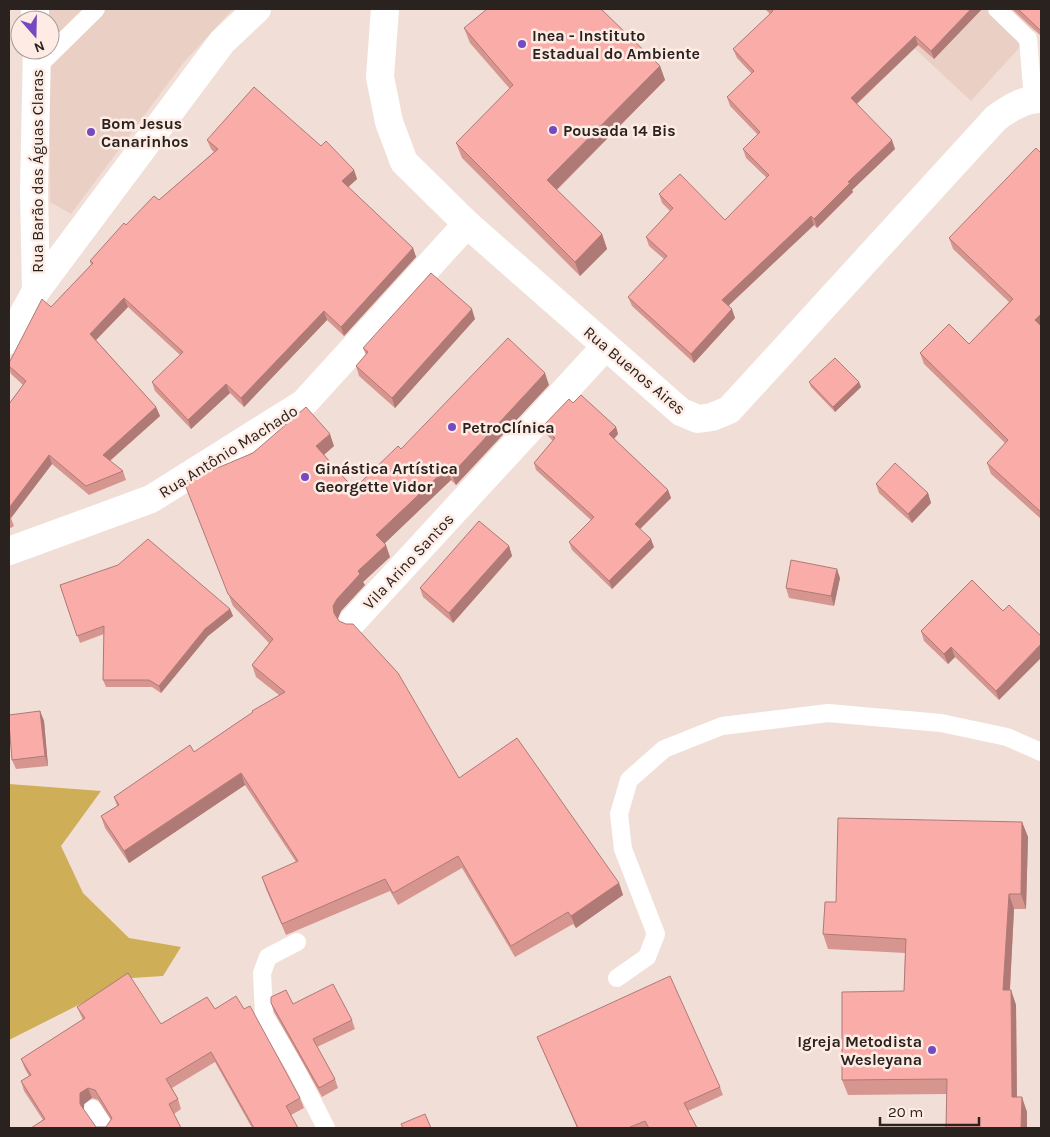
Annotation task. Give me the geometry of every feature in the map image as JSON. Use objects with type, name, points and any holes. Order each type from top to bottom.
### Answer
[{"type":"street","points":[[9,340],[36,291],[222,42],[257,9]]},
{"type":"street","name":"Rua Buenos Aires","points":[[384,9],[380,78],[389,122],[404,162],[466,224],[605,347],[681,412],[698,419],[712,418],[729,410],[996,118],[1014,106],[1037,99]]},
{"type":"street","name":"Rua Barão das Águas Claras","points":[[36,291],[34,190],[38,60]]},
{"type":"street","name":"Rua Antônio Machado","points":[[9,551],[151,499],[304,403],[466,224]]},
{"type":"street","name":"Vila Arino Santos","points":[[353,620],[605,347]]},
{"type":"lane","points":[[60,39],[96,9]]},
{"type":"lane","points":[[997,9],[1028,39],[1037,99]]},
{"type":"lane","points":[[617,978],[647,957],[656,934],[622,849],[619,814],[629,780],[664,749],[722,726],[828,714],[941,723],[1007,738],[1041,752]]},
{"type":"lane","points":[[297,942],[268,957],[262,973],[264,1015],[294,1065],[326,1128]]},
{"type":"lane","points":[[93,1109],[105,1128]]},
{"type":"shaded area","name":"Bom Jesus Canarinhos","points":[[233,9],[184,62],[71,214],[50,202],[49,60],[60,60],[60,10],[49,10]]},
{"type":"shaded area","points":[[872,9],[1041,9],[1041,24],[971,101]]},
{"type":"shaded area","points":[[9,784],[101,791],[61,846],[83,893],[129,938],[181,947],[163,976],[132,978],[9,1040]]},
{"type":"building","points":[[487,9],[601,9],[660,66],[547,180],[602,234],[575,262],[456,143],[513,85],[464,28]]},
{"type":"building","points":[[771,9],[971,9],[931,51],[915,36],[851,98],[892,140],[848,182],[850,183],[814,219],[811,216],[722,300],[732,309],[691,354],[628,297],[667,256],[646,237],[673,208],[659,194],[680,174],[725,220],[769,175],[743,149],[760,132],[727,97],[754,71],[733,49],[773,11]]},
{"type":"building","points":[[1018,9],[1041,9],[1041,31]]},
{"type":"building","points":[[254,87],[321,146],[326,141],[354,170],[342,181],[413,248],[341,327],[324,311],[241,398],[226,384],[188,420],[152,382],[183,352],[124,298],[90,334],[156,407],[103,455],[123,471],[86,486],[49,455],[9,508],[9,404],[26,381],[9,366],[9,363],[42,299],[51,307],[93,263],[90,261],[124,223],[126,225],[154,196],[159,200],[218,149],[207,140]]},
{"type":"building","points":[[1036,148],[1041,153],[1041,314],[1035,320],[1041,326],[1041,512],[987,463],[1008,440],[920,353],[949,324],[969,344],[1013,299],[949,238]]},
{"type":"building","points":[[431,273],[472,309],[392,398],[356,366],[368,352],[363,348]]},
{"type":"building","points":[[508,338],[545,373],[452,474],[447,468],[376,535],[386,545],[358,571],[360,574],[333,606],[334,613],[339,621],[353,624],[398,673],[459,778],[517,738],[619,883],[571,916],[568,912],[511,946],[458,856],[393,893],[385,879],[282,924],[262,877],[298,861],[241,773],[124,851],[101,816],[119,805],[114,797],[190,745],[194,752],[252,711],[285,692],[252,665],[273,639],[228,594],[184,482],[253,453],[306,407],[330,434],[316,446],[354,489],[398,446],[401,449]]},
{"type":"building","points":[[835,358],[859,382],[833,407],[809,382]]},
{"type":"building","points":[[581,395],[616,427],[609,434],[668,490],[635,524],[651,539],[609,581],[569,542],[594,517],[534,463],[555,438],[543,426],[569,399],[573,403]]},
{"type":"building","points":[[895,463],[928,493],[908,514],[876,484]]},
{"type":"building","points":[[479,521],[509,546],[449,613],[420,588]]},
{"type":"building","points":[[148,539],[230,609],[205,629],[159,686],[149,680],[103,680],[104,626],[77,636],[60,585],[118,565]]},
{"type":"building","points":[[791,560],[837,569],[831,596],[786,588]]},
{"type":"building","points":[[972,580],[1003,611],[1009,605],[1041,636],[1041,644],[996,691],[951,647],[944,654],[921,631]]},
{"type":"building","points":[[40,711],[45,756],[12,760],[9,715]]},
{"type":"building","points":[[838,818],[1022,822],[1021,894],[1009,894],[1003,990],[1011,990],[1012,1097],[1022,1097],[1021,1128],[946,1128],[947,1079],[842,1080],[842,992],[904,991],[906,939],[823,934],[825,902],[836,902]]},
{"type":"building","points":[[128,973],[161,1024],[207,997],[215,1009],[236,996],[244,1009],[250,1006],[300,1098],[286,1106],[298,1128],[254,1128],[211,1052],[166,1079],[178,1099],[169,1104],[181,1128],[31,1128],[45,1119],[21,1081],[31,1075],[21,1059],[85,1018],[77,1007]],"holes":[[[88,1088],[95,1090],[112,1118],[106,1127],[96,1127],[80,1104],[80,1093]]]},
{"type":"building","points":[[670,976],[720,1087],[684,1103],[697,1128],[649,1128],[645,1121],[628,1128],[578,1128],[537,1037]]},
{"type":"building","points":[[333,984],[352,1020],[313,1039],[335,1079],[319,1088],[271,1003],[271,997],[286,990],[293,1004]]},
{"type":"building","points":[[425,1114],[431,1128],[403,1128],[401,1124]]},
{"type":"place","name":"Inea - Instituto Estadual do Ambiente","points":[[522,44]]},
{"type":"place","name":"Pousada 14 Bis","points":[[553,130]]},
{"type":"place","name":"Bom Jesus Canarinhos","points":[[91,132]]},
{"type":"place","name":"PetroClínica","points":[[452,427]]},
{"type":"place","name":"Ginástica Artística Georgette Vidor","points":[[305,477]]},
{"type":"place","name":"Igreja Metodista Wesleyana","points":[[932,1050]]}]
